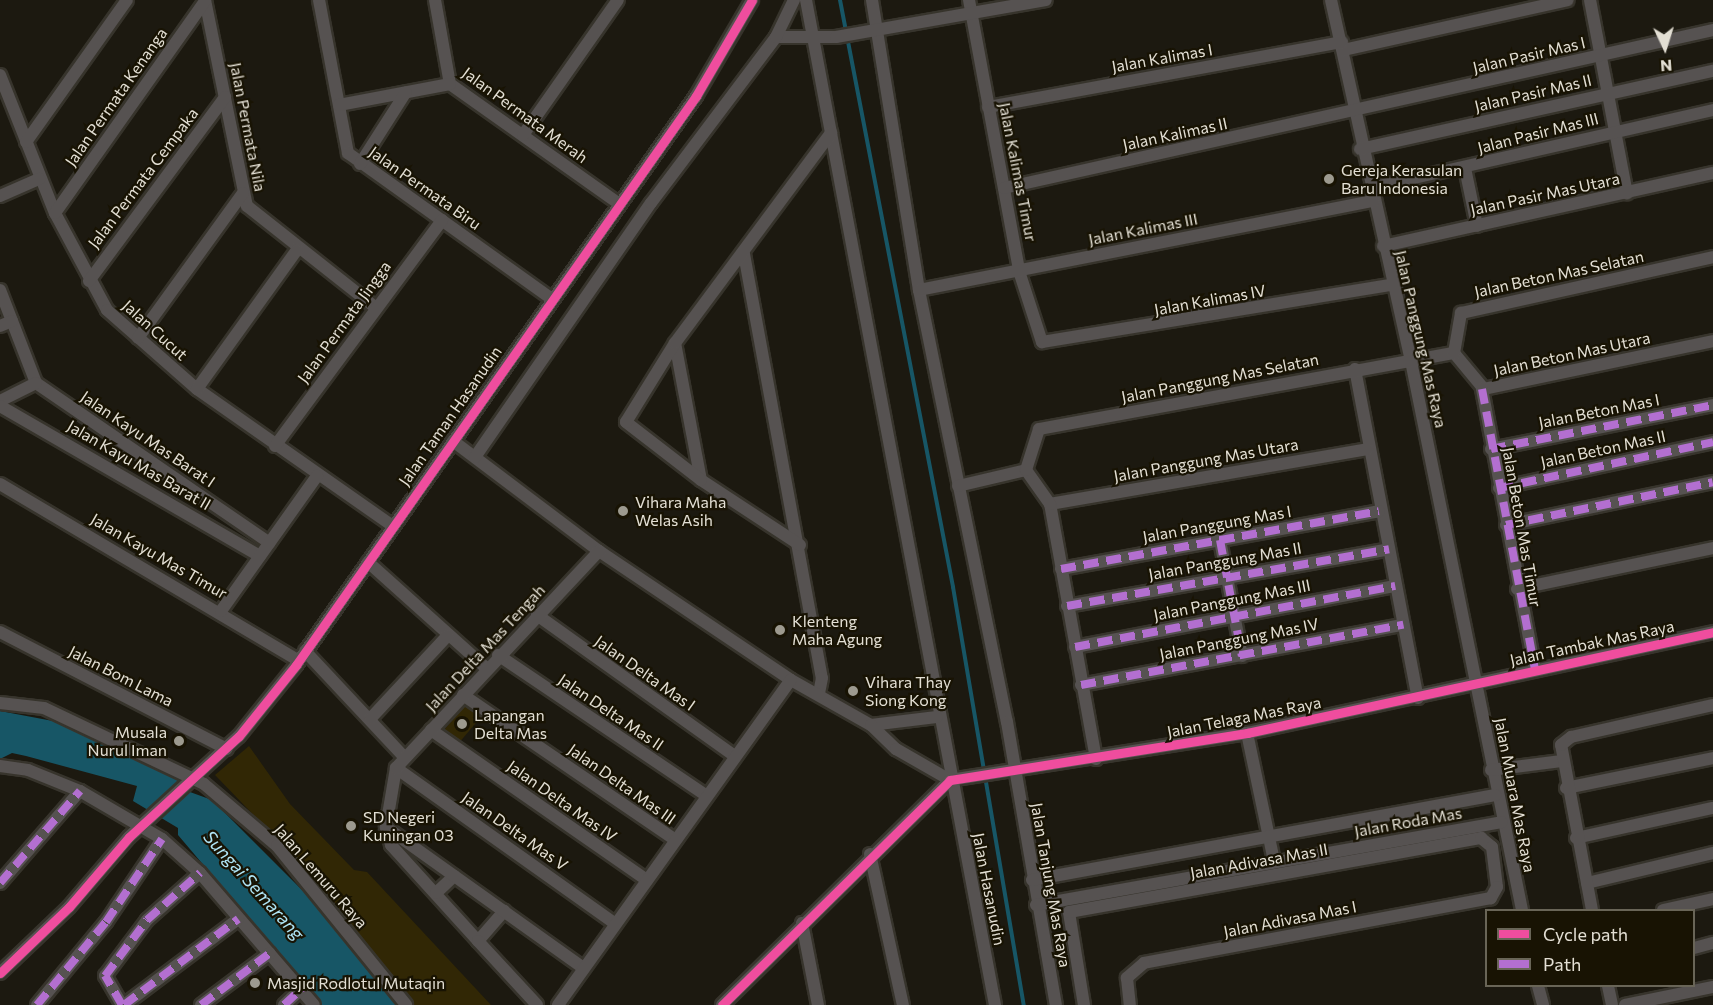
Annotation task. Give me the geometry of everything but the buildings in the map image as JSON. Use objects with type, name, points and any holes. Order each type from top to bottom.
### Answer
[{"type":"street","points":[[26,142],[127,0]]},
{"type":"street","name":"Jalan Permata Nila","points":[[205,0],[243,193],[252,214],[375,307]]},
{"type":"street","name":"Jalan Permata Kenanga","points":[[55,213],[205,0]]},
{"type":"street","name":"Jalan Permata Biru","points":[[319,0],[348,153],[360,164],[552,299]]},
{"type":"street","name":"Jalan Permata Merah","points":[[435,0],[450,84],[618,203]]},
{"type":"street","points":[[523,135],[618,0]]},
{"type":"street","name":"Jalan Taman Hasanudin","points":[[0,973],[145,822],[226,749],[302,656],[391,525],[453,441],[618,203],[696,96],[752,0]]},
{"type":"street","points":[[475,458],[651,203],[776,37],[794,0]]},
{"type":"street","name":"Jalan Hasanudin","points":[[806,0],[948,781],[995,1005]]},
{"type":"street","points":[[872,0],[877,30]]},
{"type":"street","name":"Jalan Kalimas Timur","points":[[969,0],[1019,271],[1037,336]]},
{"type":"street","points":[[776,37],[836,38],[1046,0]]},
{"type":"street","name":"Jalan Panggung Mas Raya","points":[[1331,0],[1342,46],[1360,149],[1411,361],[1478,685]]},
{"type":"street","name":"Jalan Kalimas I","points":[[988,106],[1342,46],[1568,0]]},
{"type":"street","points":[[1590,0],[1613,132],[1627,194]]},
{"type":"street","name":"Jalan Tanjung Mas Raya","points":[[877,30],[919,290],[1056,1005]]},
{"type":"street","name":"Jalan Pasir Mas I","points":[[1353,112],[1713,30]]},
{"type":"street","name":"Jalan Pasir Mas II","points":[[1360,149],[1713,71]]},
{"type":"street","name":"Jalan Cucut","points":[[0,75],[4,102],[26,142],[39,179],[89,281],[107,310],[197,389],[317,476],[391,525]]},
{"type":"street","points":[[339,105],[450,84]]},
{"type":"street","points":[[360,164],[406,92]]},
{"type":"street","name":"Jalan Permata Cempaka","points":[[89,281],[225,97]]},
{"type":"street","name":"Jalan Pasir Mas III","points":[[1371,195],[1465,168],[1713,110]]},
{"type":"street","name":"Jalan Kalimas II","points":[[1004,188],[1353,112]]},
{"type":"street","points":[[800,545],[701,480],[626,422],[675,343],[744,254],[831,133]]},
{"type":"street","points":[[1465,168],[1478,226]]},
{"type":"street","name":"Jalan Pasir Mas Utara","points":[[1383,246],[1627,194],[1713,173]]},
{"type":"street","points":[[0,196],[39,179]]},
{"type":"street","points":[[138,338],[243,193]]},
{"type":"street","name":"Jalan Kalimas III","points":[[919,290],[1019,271],[1371,195]]},
{"type":"street","name":"Jalan Permata Jingga","points":[[275,446],[375,307],[442,220]]},
{"type":"street","points":[[197,389],[297,250]]},
{"type":"street","points":[[744,254],[800,545],[822,678],[819,694]]},
{"type":"street","name":"Jalan Beton Mas Selatan","points":[[1454,353],[1461,313],[1713,257]]},
{"type":"street","name":"Jalan Kalimas IV","points":[[1037,336],[1048,345],[1391,285]]},
{"type":"street","points":[[0,290],[36,383],[0,401]]},
{"type":"street","points":[[0,326],[12,321]]},
{"type":"street","name":"Jalan Beton Mas Utara","points":[[1454,353],[1482,389],[1713,341]]},
{"type":"street","points":[[675,343],[701,480]]},
{"type":"street","points":[[1411,361],[1454,353]]},
{"type":"street","name":"Jalan Panggung Mas Selatan","points":[[1026,470],[1036,432],[1355,369],[1411,361]]},
{"type":"street","points":[[1355,369],[1367,449],[1418,698]]},
{"type":"street","name":"Jalan Kayu Mas Barat I","points":[[36,383],[270,543]]},
{"type":"street","name":"Jalan Beton Mas Timur","points":[[1482,389],[1517,590],[1535,670]]},
{"type":"street","name":"Jalan Beton Mas I","points":[[1491,449],[1713,405]]},
{"type":"street","name":"Jalan Kayu Mas Barat II","points":[[0,406],[260,556]]},
{"type":"street","name":"Jalan Taman Hasanudin","points":[[453,441],[599,551],[791,680],[871,725],[896,749],[948,781]]},
{"type":"street","name":"Jalan Beton Mas II","points":[[1499,488],[1713,442]]},
{"type":"street","name":"Jalan Panggung Mas Utara","points":[[1050,504],[1367,449]]},
{"type":"street","points":[[958,486],[1026,470],[1050,504],[1096,759]]},
{"type":"street","points":[[220,611],[317,476]]},
{"type":"street","points":[[1506,525],[1713,482]]},
{"type":"street","name":"Jalan Kayu Mas Timur","points":[[0,484],[302,656],[371,717],[405,758]]},
{"type":"street","name":"Jalan Panggung Mas I","points":[[1061,569],[1379,511]]},
{"type":"street","points":[[1220,540],[1242,656]]},
{"type":"street","points":[[1517,590],[1713,548]]},
{"type":"street","name":"Jalan Panggung Mas II","points":[[1067,606],[1389,549]]},
{"type":"street","name":"Jalan Delta Mas Tengah","points":[[396,768],[498,655],[599,551]]},
{"type":"street","points":[[368,562],[486,668]]},
{"type":"street","name":"Jalan Panggung Mas III","points":[[1075,647],[1395,586]]},
{"type":"street","name":"Jalan Delta Mas I","points":[[537,615],[735,756]]},
{"type":"street","name":"Jalan Panggung Mas IV","points":[[1081,685],[1403,625]]},
{"type":"street","name":"Jalan Bom Lama","points":[[0,632],[226,749]]},
{"type":"street","name":"Jalan Tambak Mas Raya","points":[[1478,685],[1535,670],[1713,632]]},
{"type":"street","points":[[371,717],[448,635]]},
{"type":"street","name":"Jalan Delta Mas II","points":[[498,655],[706,796]]},
{"type":"street","points":[[558,1005],[614,922],[791,680]]},
{"type":"street","name":"Jalan Telaga Mas Raya","points":[[948,781],[1247,733],[1478,685]]},
{"type":"street","name":"Jalan Muara Mas Raya","points":[[1478,685],[1495,795],[1522,909]]},
{"type":"street","name":"Jalan Delta Mas III","points":[[463,694],[674,839]]},
{"type":"street","name":"Jalan Lemuru Raya","points":[[0,703],[44,708],[192,780],[277,846],[406,1005]]},
{"type":"street","points":[[1592,909],[1566,788],[1561,761],[1561,745],[1570,737],[1713,705]]},
{"type":"street","points":[[871,725],[937,717]]},
{"type":"street","name":"Jalan Delta Mas IV","points":[[431,730],[645,879]]},
{"type":"street","points":[[1247,733],[1274,861]]},
{"type":"street","points":[[1566,788],[1713,758]]},
{"type":"street","points":[[1491,770],[1561,761]]},
{"type":"street","points":[[0,766],[28,770],[80,791],[145,822],[200,873],[238,919],[302,988],[314,1005]]},
{"type":"street","points":[[396,768],[386,827],[391,845],[537,1005]]},
{"type":"street","name":"Jalan Delta Mas V","points":[[396,768],[614,922]]},
{"type":"street","points":[[728,1002],[870,854],[948,781]]},
{"type":"street","points":[[0,883],[80,791]]},
{"type":"street","name":"Jalan Roda Mas","points":[[1032,880],[1495,795]]},
{"type":"street","points":[[1576,838],[1713,808]]},
{"type":"street","name":"Jalan Roda Mas","points":[[1036,905],[1502,822]]},
{"type":"street","points":[[386,827],[582,967]]},
{"type":"street","name":"Jalan Adivasa Mas II","points":[[1084,1005],[1068,915],[1073,911],[1481,838],[1493,853],[1497,887],[1491,898]]},
{"type":"street","points":[[37,1005],[106,922],[162,839]]},
{"type":"street","points":[[1587,883],[1713,853]]},
{"type":"street","points":[[870,854],[903,1005]]},
{"type":"street","points":[[200,873],[147,920],[105,976],[123,1005],[238,919]]},
{"type":"street","points":[[436,893],[454,876]]},
{"type":"street","name":"Jalan Adivasa Mas I","points":[[1130,1005],[1127,978],[1144,963],[1491,898]]},
{"type":"street","points":[[1668,909],[1713,899]]},
{"type":"street","points":[[478,941],[504,911]]},
{"type":"street","points":[[802,923],[818,1005]]},
{"type":"street","points":[[1695,948],[1713,943]]},
{"type":"street","points":[[201,1005],[270,953]]},
{"type":"street","points":[[1538,987],[1543,1005]]},
{"type":"street","points":[[1608,987],[1612,1005]]},
{"type":"street","points":[[1624,1005],[1713,987]]},
{"type":"street","points":[[284,1005],[302,988]]},
{"type":"shaded area","name":"Lapangan Delta Mas","points":[[466,704],[481,717],[458,744],[443,731]]},
{"type":"shaded area","points":[[249,746],[290,804],[354,870],[367,872],[491,1005],[413,1005],[322,886],[215,775]]},
{"type":"water","name":"Sungai Semarang","points":[[0,711],[53,721],[181,776],[179,788],[212,800],[328,916],[401,1005],[322,1005],[178,835],[178,828],[133,801],[137,786],[12,753],[0,759]]},
{"type":"waterway","points":[[840,0],[953,587],[1024,1005]]},
{"type":"marked path","points":[[1482,389],[1535,670]]},
{"type":"marked path","points":[[1491,449],[1713,405]]},
{"type":"marked path","points":[[1499,488],[1713,442]]},
{"type":"marked path","points":[[1506,525],[1713,482]]},
{"type":"marked path","points":[[1061,569],[1379,511]]},
{"type":"marked path","points":[[1220,540],[1242,656]]},
{"type":"marked path","points":[[1067,606],[1389,549]]},
{"type":"marked path","points":[[1075,647],[1395,586]]},
{"type":"marked path","points":[[1081,685],[1403,625]]},
{"type":"marked path","points":[[0,883],[80,791]]},
{"type":"marked path","points":[[37,1005],[106,922],[162,839]]},
{"type":"marked path","points":[[122,1005],[105,976],[147,920],[200,873]]},
{"type":"marked path","points":[[124,1005],[238,919]]},
{"type":"marked path","points":[[201,1005],[270,953]]},
{"type":"marked path","points":[[284,1005],[302,988]]},
{"type":"cycle path","points":[[0,973],[69,907],[129,837],[239,736],[296,665],[696,96],[752,0]]},
{"type":"cycle path","points":[[722,1005],[950,780],[1247,733],[1713,632]]},
{"type":"place","name":"Gereja Kerasulan Baru Indonesia","points":[[1329,179]]},
{"type":"place","name":"Vihara Maha Welas Asih","points":[[623,511]]},
{"type":"place","name":"Klenteng Maha Agung","points":[[780,630]]},
{"type":"place","name":"Vihara Thay Siong Kong","points":[[853,691]]},
{"type":"place","name":"Lapangan Delta Mas","points":[[462,724]]},
{"type":"place","name":"Musala Nurul Iman","points":[[179,741]]},
{"type":"place","name":"SD Negeri Kuningan 03","points":[[351,826]]},
{"type":"place","name":"Masjid Rodlotul Mutaqin","points":[[255,983]]}]
